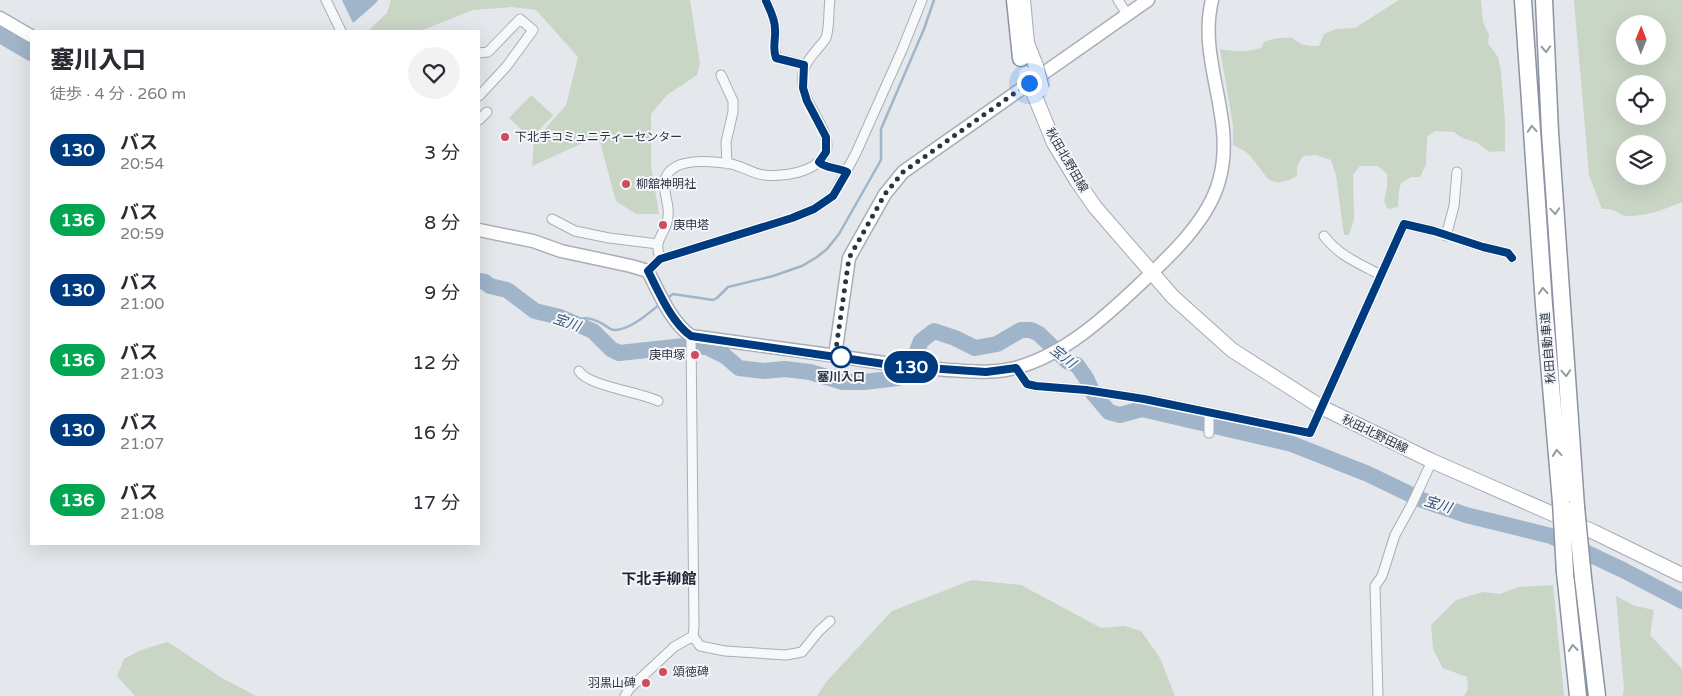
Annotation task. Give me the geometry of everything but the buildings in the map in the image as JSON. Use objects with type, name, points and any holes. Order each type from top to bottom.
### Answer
[{"type":"highway","points":[[1015,0],[1022,58]]},
{"type":"highway","name":"秋田自動車道","points":[[1523,0],[1544,305],[1568,504],[1583,578],[1597,696]]},
{"type":"highway","name":"秋田自動車道","points":[[1544,0],[1568,504],[1565,572],[1578,696]]},
{"type":"main road","name":"秋田北野田線","points":[[1007,0],[1011,28],[1022,58],[1031,70],[1038,91],[1061,139],[1112,227],[1173,297],[1232,350],[1321,407],[1432,461],[1594,532],[1682,575]]},
{"type":"main road","points":[[1023,0],[1024,22],[1031,70]]},
{"type":"main road","points":[[1029,0],[1031,70]]},
{"type":"street","points":[[326,0],[341,30]]},
{"type":"street","points":[[660,259],[658,244],[667,226],[668,215],[668,205],[664,191],[668,174],[676,167],[686,163],[714,162],[732,164],[762,175],[782,175],[801,171],[819,162],[826,152],[826,137],[807,101],[803,88],[804,65],[825,40],[830,0]]},
{"type":"street","points":[[648,271],[660,259],[792,218],[814,209],[833,196],[847,172],[902,50],[922,0]]},
{"type":"street","points":[[1118,0],[1128,14]]},
{"type":"street","points":[[835,356],[849,258],[885,194],[903,172],[1148,0]]},
{"type":"street","points":[[691,342],[835,356],[898,366],[986,372],[1016,368],[1044,357],[1072,342],[1112,310],[1152,273],[1193,230],[1208,207],[1219,183],[1225,148],[1222,118],[1210,54],[1209,21],[1212,0]]},
{"type":"street","points":[[766,1],[775,28],[774,52],[776,58],[804,65]]},
{"type":"street","points":[[0,18],[30,35]]},
{"type":"street","points":[[480,53],[488,52],[520,19],[533,30],[506,67],[480,95]]},
{"type":"street","points":[[721,75],[733,101],[733,112],[726,142],[727,164]]},
{"type":"street","points":[[480,119],[487,112]]},
{"type":"street","points":[[819,162],[822,166],[839,168],[847,172]]},
{"type":"street","points":[[1446,236],[1454,206],[1457,172]]},
{"type":"street","points":[[552,219],[576,231],[609,238],[658,244]]},
{"type":"street","points":[[1016,368],[1027,384],[1036,386],[1086,390],[1144,399],[1310,433],[1404,224],[1508,253],[1512,258]]},
{"type":"street","points":[[480,230],[533,241],[561,251],[648,271],[668,308],[691,342],[695,576],[693,636],[700,646],[750,653],[786,655],[802,652],[830,621]]},
{"type":"street","points":[[1324,236],[1332,247],[1348,258],[1381,275]]},
{"type":"street","points":[[579,371],[582,376],[613,388],[648,396],[658,401]]},
{"type":"street","points":[[1209,413],[1209,433]]},
{"type":"street","points":[[1378,696],[1375,586],[1382,576],[1395,535],[1432,461]]},
{"type":"street","points":[[626,696],[629,690],[674,647],[693,636]]},
{"type":"green space","points":[[391,0],[690,0],[700,63],[697,75],[667,95],[651,114],[651,167],[659,214],[636,214],[616,201],[600,142],[587,141],[532,166],[534,142],[566,105],[578,57],[536,10],[512,7],[473,10],[423,30],[369,30],[387,13]]},
{"type":"green space","points":[[1399,0],[1481,0],[1483,22],[1489,35],[1488,43],[1498,57],[1501,72],[1505,120],[1505,151],[1490,152],[1476,142],[1462,138],[1454,132],[1435,131],[1427,137],[1426,164],[1420,177],[1411,177],[1401,183],[1398,207],[1388,209],[1384,202],[1387,174],[1378,166],[1360,166],[1353,175],[1354,219],[1349,235],[1344,235],[1336,175],[1331,160],[1316,155],[1303,156],[1297,166],[1297,176],[1287,181],[1274,182],[1265,175],[1248,154],[1233,145],[1233,125],[1220,49],[1250,50],[1261,48],[1264,42],[1285,38],[1293,38],[1304,45],[1319,46],[1324,34],[1336,29],[1355,28]]},
{"type":"green space","points":[[1574,0],[1682,0],[1682,202],[1662,210],[1635,216],[1625,216],[1611,209],[1602,209],[1589,175]]},
{"type":"green space","points":[[531,95],[553,115],[531,139],[509,118]]},
{"type":"green space","points":[[972,580],[1021,585],[1101,628],[1124,626],[1141,631],[1160,658],[1175,696],[817,696],[827,681],[892,611]]},
{"type":"green space","points":[[1553,585],[1564,696],[1464,696],[1468,689],[1467,677],[1443,668],[1433,649],[1431,625],[1456,600],[1483,592],[1500,594],[1519,587]]},
{"type":"green space","points":[[1616,596],[1635,606],[1654,610],[1650,635],[1682,669],[1682,696],[1623,696],[1624,688]]},
{"type":"green space","points":[[168,642],[222,678],[256,696],[135,696],[117,676],[124,659],[141,650]]},
{"type":"water","points":[[342,0],[378,0],[353,23]]},
{"type":"waterway","points":[[666,299],[673,294],[713,300],[728,287],[773,276],[802,266],[827,249],[839,234],[881,160],[881,129],[924,29],[934,0]]},
{"type":"waterway","name":"宝川","points":[[0,35],[30,52]]},
{"type":"waterway","name":"宝川","points":[[480,281],[507,290],[535,311],[560,317],[593,331],[611,349],[619,353],[684,346],[707,347],[725,356],[739,368],[764,371],[785,369],[810,372],[843,382],[864,382],[898,378],[915,356],[921,341],[934,331],[955,338],[975,348],[997,344],[1021,330],[1031,330],[1039,334],[1068,362],[1077,365],[1093,393],[1109,412],[1120,415],[1142,409],[1292,444],[1368,474],[1422,500],[1466,515],[1551,536],[1623,570],[1682,601]]},
{"type":"waterway","points":[[571,322],[579,319],[590,319],[611,329],[621,329],[639,320],[660,304]]},
{"type":"bus line","name":"130","points":[[766,1],[775,28],[774,52],[776,58],[804,65],[803,88],[807,101],[826,137],[826,152],[819,162],[822,166],[839,168],[847,172],[833,196],[814,209],[792,218],[660,259],[648,271],[668,308],[680,325],[691,336],[898,366],[986,372],[1016,368],[1027,384],[1036,386],[1086,390],[1144,399],[1310,433],[1404,224],[1508,253],[1512,258]]},
{"type":"place","name":"下北手コミュニティーセンター","points":[[505,137]]},
{"type":"place","name":"柳舘神明社","points":[[626,184]]},
{"type":"place","name":"庚申塔","points":[[663,225]]},
{"type":"place","name":"庚申塚","points":[[695,355]]},
{"type":"place","name":"塞川入口","points":[[841,357]]},
{"type":"place","name":"頌徳碑","points":[[663,672]]},
{"type":"place","name":"羽黒山碑","points":[[646,683]]},
{"type":"district","name":"下北手柳館","points":[[659,579]]},
{"type":"route","points":[[841,357],[835,356],[849,258],[885,194],[903,172],[1029,83]]}]
